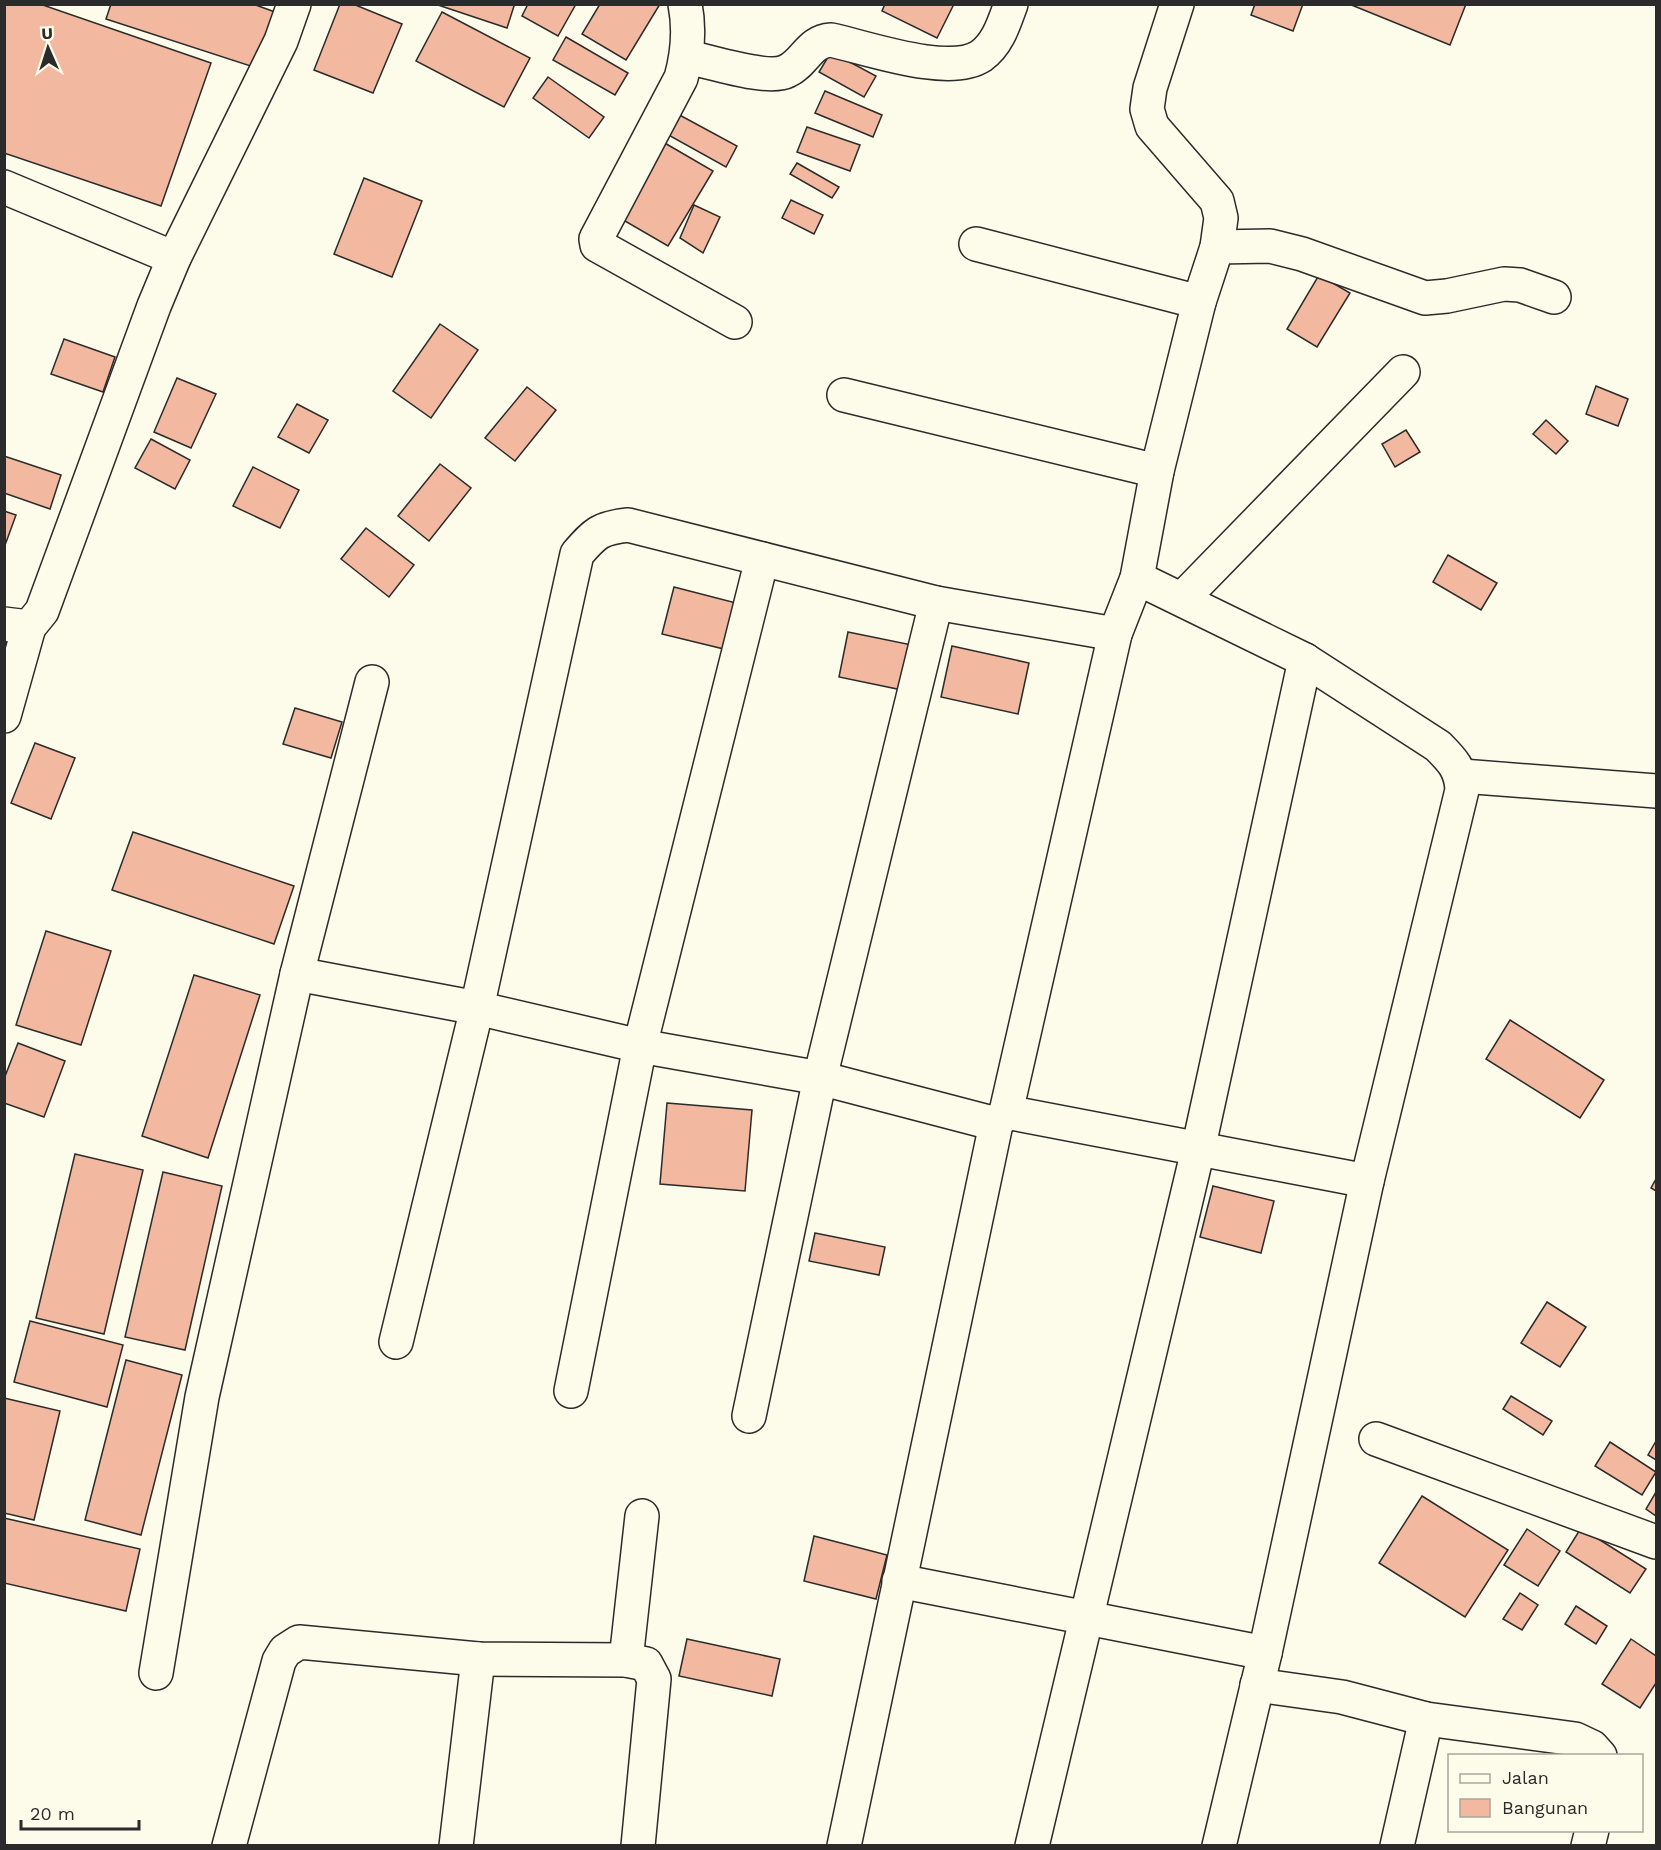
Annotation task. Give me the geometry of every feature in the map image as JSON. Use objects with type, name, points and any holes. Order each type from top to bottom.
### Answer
[{"type":"street","points":[[4,716],[17,625],[36,622],[47,600],[154,306],[174,258],[280,41],[294,4]]},
{"type":"street","points":[[685,4],[689,24],[687,57],[681,78],[596,239],[597,245],[622,260],[735,322]]},
{"type":"street","points":[[687,57],[772,75],[790,71],[815,44],[831,40],[938,64],[962,64],[981,55],[998,38],[1011,4]]},
{"type":"street","points":[[844,1845],[899,1581],[1001,1118],[1115,634],[1137,578],[1156,471],[1199,302],[1217,247],[1221,218],[1217,201],[1152,126],[1147,109],[1150,88],[1178,4]]},
{"type":"street","points":[[4,187],[174,258]]},
{"type":"street","points":[[976,244],[1199,302]]},
{"type":"street","points":[[1217,247],[1270,246],[1302,254],[1425,298],[1447,296],[1504,284],[1520,285],[1554,297]]},
{"type":"street","points":[[1183,598],[1403,372]]},
{"type":"street","points":[[844,395],[1156,471]]},
{"type":"street","points":[[396,1342],[477,1008],[577,554],[595,533],[609,527],[628,525],[936,603],[1115,634]]},
{"type":"street","points":[[571,1391],[640,1046],[762,559]]},
{"type":"street","points":[[1137,578],[1183,598],[1305,660],[1438,746],[1456,764],[1462,776],[1462,790],[1367,1181],[1265,1653],[1219,1845]]},
{"type":"street","points":[[749,1416],[820,1078],[936,603]]},
{"type":"street","points":[[1032,1845],[1198,1150],[1305,660]]},
{"type":"street","points":[[156,1673],[202,1397],[297,974],[372,682]]},
{"type":"street","points":[[1462,776],[1656,791]]},
{"type":"street","points":[[297,974],[477,1008],[640,1046],[820,1078],[1001,1118],[1198,1150],[1367,1181]]},
{"type":"street","points":[[1376,1439],[1656,1542]]},
{"type":"street","points":[[626,1660],[642,1516]]},
{"type":"street","points":[[899,1581],[1265,1653]]},
{"type":"street","points":[[230,1845],[279,1661],[285,1651],[299,1642],[316,1642],[478,1659],[626,1660],[646,1664],[654,1679],[638,1845]]},
{"type":"street","points":[[456,1845],[478,1659]]},
{"type":"street","points":[[1257,1685],[1342,1697],[1426,1719],[1575,1739],[1592,1746],[1599,1754]]},
{"type":"street","points":[[1397,1845],[1426,1719]]},
{"type":"building","points":[[4,4],[40,4],[211,63],[161,206],[4,153]]},
{"type":"building","points":[[111,4],[253,4],[275,12],[257,68],[106,19]]},
{"type":"building","points":[[340,4],[353,4],[402,24],[373,93],[314,70]]},
{"type":"building","points":[[435,4],[511,4],[514,6],[507,28]]},
{"type":"building","points":[[528,4],[576,4],[558,36],[522,16]]},
{"type":"building","points":[[600,4],[660,4],[626,60],[582,34]]},
{"type":"building","points":[[885,4],[954,4],[937,38],[882,11]]},
{"type":"building","points":[[1255,4],[1303,4],[1293,31],[1251,15]]},
{"type":"building","points":[[1349,4],[1466,4],[1450,45]]},
{"type":"building","points":[[442,12],[530,58],[504,107],[416,61]]},
{"type":"building","points":[[566,37],[628,73],[615,95],[553,60]]},
{"type":"building","points":[[831,52],[876,76],[864,97],[819,72]]},
{"type":"building","points":[[548,77],[604,117],[589,138],[533,98]]},
{"type":"building","points":[[825,91],[882,115],[873,137],[815,113]]},
{"type":"building","points":[[674,112],[737,146],[726,167],[663,132]]},
{"type":"building","points":[[807,127],[860,145],[850,171],[797,152]]},
{"type":"building","points":[[663,142],[713,171],[668,246],[618,217]]},
{"type":"building","points":[[797,163],[839,187],[832,198],[790,174]]},
{"type":"building","points":[[364,178],[422,201],[392,277],[334,254]]},
{"type":"building","points":[[791,200],[823,215],[814,234],[782,218]]},
{"type":"building","points":[[694,205],[720,217],[703,253],[680,238]]},
{"type":"building","points":[[1319,275],[1350,293],[1317,347],[1287,329]]},
{"type":"building","points":[[440,324],[478,350],[431,418],[393,391]]},
{"type":"building","points":[[64,339],[115,357],[103,392],[51,374]]},
{"type":"building","points":[[177,378],[216,394],[191,448],[154,432]]},
{"type":"building","points":[[1596,386],[1628,399],[1618,426],[1586,414]]},
{"type":"building","points":[[527,387],[556,410],[515,461],[485,438]]},
{"type":"building","points":[[297,404],[328,420],[309,453],[278,437]]},
{"type":"building","points":[[1546,420],[1568,441],[1556,454],[1533,434]]},
{"type":"building","points":[[1406,430],[1420,452],[1395,467],[1382,444]]},
{"type":"building","points":[[151,439],[190,460],[175,489],[135,468]]},
{"type":"building","points":[[4,456],[61,475],[50,509],[4,493]]},
{"type":"building","points":[[440,464],[471,488],[429,541],[398,516]]},
{"type":"building","points":[[253,467],[299,490],[280,528],[233,506]]},
{"type":"building","points":[[4,511],[16,515],[4,548]]},
{"type":"building","points":[[366,528],[414,565],[389,597],[341,559]]},
{"type":"building","points":[[1448,555],[1497,583],[1481,610],[1433,582]]},
{"type":"building","points":[[674,587],[740,604],[728,650],[662,634]]},
{"type":"building","points":[[848,632],[917,646],[907,691],[839,677]]},
{"type":"building","points":[[952,646],[1029,663],[1018,714],[941,697]]},
{"type":"building","points":[[295,708],[342,722],[331,758],[283,744]]},
{"type":"building","points":[[35,743],[75,758],[51,819],[11,803]]},
{"type":"building","points":[[133,832],[294,886],[274,944],[112,890]]},
{"type":"building","points":[[46,931],[111,951],[81,1045],[16,1025]]},
{"type":"building","points":[[194,975],[260,995],[208,1158],[142,1136]]},
{"type":"building","points":[[1510,1020],[1604,1080],[1580,1118],[1486,1059]]},
{"type":"building","points":[[18,1043],[65,1061],[44,1117],[4,1103],[4,1079]]},
{"type":"building","points":[[667,1103],[752,1110],[745,1191],[660,1184]]},
{"type":"building","points":[[75,1154],[143,1170],[104,1334],[36,1318]]},
{"type":"building","points":[[163,1172],[222,1186],[185,1350],[125,1337]]},
{"type":"building","points":[[1656,1179],[1656,1191],[1651,1188]]},
{"type":"building","points":[[1213,1186],[1274,1201],[1261,1253],[1200,1237]]},
{"type":"building","points":[[815,1233],[885,1247],[879,1275],[809,1261]]},
{"type":"building","points":[[1547,1302],[1586,1327],[1560,1367],[1521,1343]]},
{"type":"building","points":[[30,1321],[123,1345],[107,1407],[14,1382]]},
{"type":"building","points":[[126,1360],[182,1375],[141,1535],[85,1520]]},
{"type":"building","points":[[1511,1396],[1552,1421],[1543,1435],[1503,1409]]},
{"type":"building","points":[[4,1398],[60,1411],[34,1520],[4,1513]]},
{"type":"building","points":[[1656,1441],[1656,1460],[1648,1455]]},
{"type":"building","points":[[1610,1442],[1656,1472],[1642,1495],[1595,1466]]},
{"type":"building","points":[[1656,1492],[1656,1516],[1646,1509]]},
{"type":"building","points":[[1422,1496],[1508,1550],[1465,1617],[1379,1563]]},
{"type":"building","points":[[4,1518],[140,1549],[126,1611],[4,1583]]},
{"type":"building","points":[[1581,1528],[1646,1569],[1630,1593],[1566,1552]]},
{"type":"building","points":[[1527,1529],[1560,1551],[1538,1586],[1504,1565]]},
{"type":"building","points":[[814,1536],[887,1555],[876,1599],[804,1581]]},
{"type":"building","points":[[1520,1593],[1538,1605],[1522,1630],[1503,1619]]},
{"type":"building","points":[[1576,1606],[1607,1626],[1596,1644],[1565,1624]]},
{"type":"building","points":[[687,1639],[780,1659],[772,1696],[679,1676]]},
{"type":"building","points":[[1631,1639],[1656,1656],[1656,1683],[1640,1708],[1602,1684]]}]
